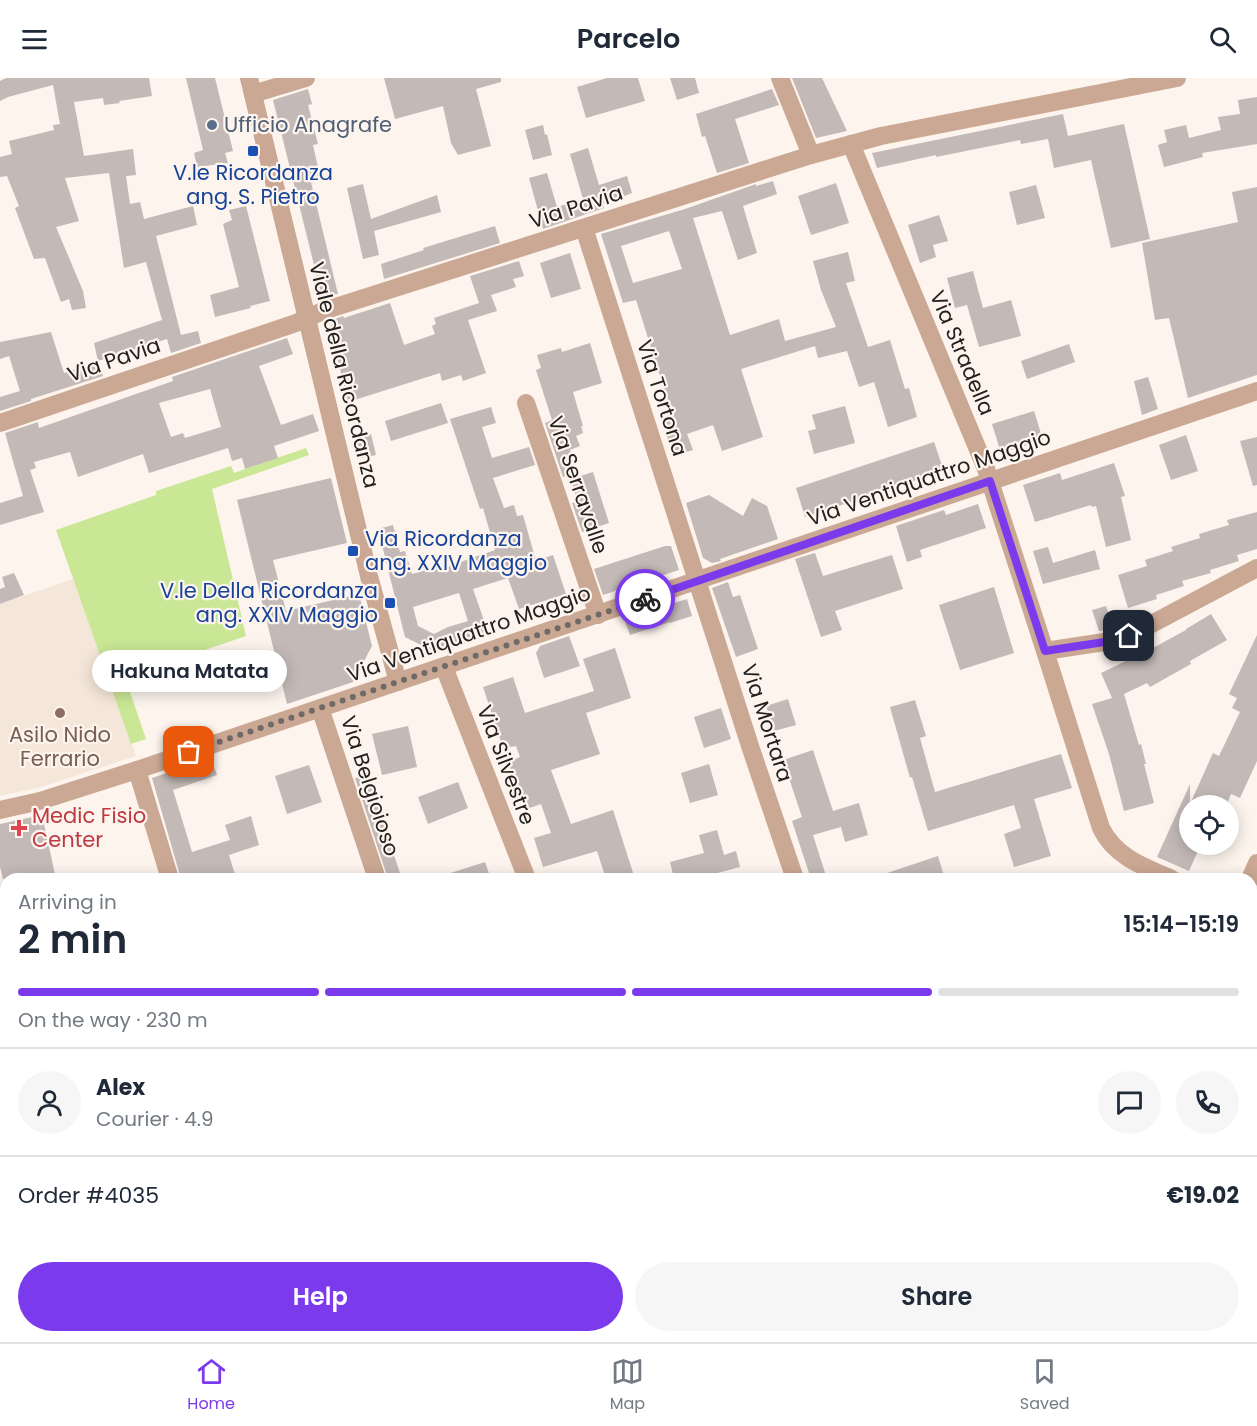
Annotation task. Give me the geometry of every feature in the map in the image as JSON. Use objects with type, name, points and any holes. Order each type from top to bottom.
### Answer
[{"type":"street","points":[[251,86],[306,78]]},
{"type":"street","points":[[780,78],[811,155]]},
{"type":"street","name":"Via Pavia","points":[[0,423],[288,326],[323,311],[811,155],[881,136],[1177,78]]},
{"type":"street","name":"Viale della Ricordanza","points":[[251,86],[369,576],[398,682]]},
{"type":"street","name":"Via Stradella","points":[[851,144],[990,481],[1098,820],[1104,834],[1115,849],[1127,858],[1159,873]]},
{"type":"street","name":"Via Tortona","points":[[584,228],[697,581]]},
{"type":"street","name":"Via Ventiquattro Maggio","points":[[0,810],[40,801],[137,770],[1257,391]]},
{"type":"street","name":"Via Serravalle","points":[[526,403],[598,615]]},
{"type":"street","points":[[1045,651],[1129,636],[1257,568]]},
{"type":"street","name":"Via Mortara","points":[[697,581],[793,873]]},
{"type":"street","name":"Via Silvestre","points":[[444,667],[525,873]]},
{"type":"street","name":"Via Belgioioso","points":[[320,708],[375,873]]},
{"type":"street","points":[[137,770],[168,873]]},
{"type":"shaded area","name":"Asilo Nido Ferrario","points":[[73,579],[136,756],[41,787],[0,796],[0,604]]},
{"type":"green space","points":[[306,448],[309,455],[212,489],[246,636],[125,677],[146,739],[131,744],[56,530],[156,495],[156,491],[231,466],[234,473]]},
{"type":"building","points":[[6,78],[149,78],[152,96],[104,105],[103,98],[74,102],[84,156],[133,149],[136,175],[126,176],[130,204],[140,202],[144,219],[193,206],[197,225],[156,236],[181,335],[198,331],[201,343],[171,353],[167,339],[98,361],[94,343],[162,320],[146,262],[124,268],[109,173],[65,178],[79,221],[56,227],[83,291],[86,308],[72,310],[69,299],[61,302],[45,258],[34,259],[15,208],[19,206],[7,176],[0,177],[0,157],[12,154],[9,141],[54,130],[53,125],[60,124],[53,85],[0,101],[0,81]]},
{"type":"building","name":"Ufficio Anagrafe","points":[[186,78],[215,78],[233,151],[225,153],[228,163],[197,167],[194,153],[203,150]]},
{"type":"building","points":[[384,78],[501,78],[501,82],[476,89],[491,146],[458,155],[451,143],[443,106],[395,119]]},
{"type":"building","points":[[607,78],[638,78],[645,101],[586,118],[577,87]]},
{"type":"building","points":[[670,78],[695,78],[699,93],[677,100]]},
{"type":"building","points":[[792,78],[822,78],[847,131],[816,138]]},
{"type":"building","points":[[308,89],[312,104],[308,105],[318,144],[313,145],[320,176],[310,178],[338,294],[322,297],[273,100]]},
{"type":"building","points":[[772,89],[779,105],[735,119],[749,163],[717,173],[705,136],[702,137],[696,114]]},
{"type":"building","points":[[1257,97],[1257,144],[1202,153],[1203,157],[1164,167],[1158,145],[1167,142],[1164,130],[1186,125],[1189,138],[1221,130],[1218,117],[1240,114],[1238,100]]},
{"type":"building","points":[[1063,114],[1068,136],[1124,124],[1150,239],[1111,248],[1091,160],[1054,168],[1048,139],[1021,144],[1020,140],[877,168],[872,153]]},
{"type":"building","points":[[543,125],[552,155],[533,160],[525,130]]},
{"type":"building","points":[[588,148],[599,185],[627,176],[632,193],[603,204],[604,208],[543,229],[529,178],[547,173],[557,207],[583,199],[570,154]]},
{"type":"building","points":[[773,181],[777,194],[743,206],[757,253],[738,260],[722,211],[693,218],[730,335],[779,319],[785,341],[836,327],[821,290],[813,261],[848,252],[855,281],[846,283],[868,347],[890,340],[905,389],[909,388],[917,417],[888,427],[874,382],[859,387],[847,351],[818,358],[815,346],[741,369],[763,437],[722,451],[713,425],[687,434],[693,450],[673,456],[662,421],[673,417],[636,300],[623,303],[601,234],[685,209],[756,184],[756,186]],"holes":[[[669,231],[682,269],[633,283],[621,246]]]},
{"type":"building","points":[[836,183],[849,223],[811,235],[798,196]]},
{"type":"building","points":[[363,184],[371,219],[437,195],[441,212],[374,231],[379,255],[363,259],[347,188]]},
{"type":"building","points":[[1036,185],[1045,218],[1017,225],[1009,192]]},
{"type":"building","points":[[1257,187],[1257,375],[1188,398],[1169,318],[1155,320],[1142,243],[1238,222],[1232,192]]},
{"type":"building","points":[[246,206],[270,301],[215,317],[210,295],[239,287],[223,224],[232,220],[229,210]]},
{"type":"building","points":[[939,215],[948,241],[933,245],[936,257],[920,263],[908,225]]},
{"type":"building","points":[[495,226],[500,243],[384,279],[381,264],[424,250],[423,248]]},
{"type":"building","points":[[570,253],[581,289],[551,298],[540,263]]},
{"type":"building","points":[[519,261],[524,276],[513,279],[516,287],[491,295],[497,311],[468,320],[486,373],[463,381],[461,375],[442,381],[440,373],[348,402],[330,328],[335,319],[390,303],[404,345],[435,334],[432,326],[436,324],[434,318],[479,303],[470,276]]},
{"type":"building","points":[[973,271],[983,308],[1011,300],[1021,336],[979,347],[967,305],[955,308],[947,278]]},
{"type":"building","points":[[51,332],[64,373],[98,361],[103,376],[0,411],[0,397],[20,391],[9,356],[0,359],[0,342]]},
{"type":"building","points":[[287,338],[293,354],[259,366],[281,425],[313,414],[319,431],[274,446],[278,458],[245,469],[242,458],[232,461],[228,448],[149,473],[143,454],[78,477],[70,452],[34,462],[36,468],[30,470],[44,512],[0,525],[0,503],[23,496],[5,433],[38,422],[39,428],[173,381],[172,377]],"holes":[[[210,389],[221,427],[185,438],[183,433],[171,437],[159,403]]]},
{"type":"building","points":[[590,343],[602,383],[573,392],[583,433],[576,436],[580,446],[570,450],[577,472],[563,477],[545,423],[552,420],[536,370],[541,368],[537,355],[561,348],[562,352]]},
{"type":"building","points":[[1069,344],[1075,362],[1027,379],[1021,361]]},
{"type":"building","points":[[1148,377],[1158,409],[1142,415],[1134,381]]},
{"type":"building","points":[[441,403],[448,423],[391,441],[385,421]]},
{"type":"building","points":[[845,406],[855,443],[814,454],[808,431],[816,429],[812,415]]},
{"type":"building","points":[[491,407],[496,423],[482,427],[492,458],[529,447],[535,465],[493,478],[504,508],[514,505],[517,516],[523,515],[536,561],[553,555],[566,594],[519,609],[508,578],[473,589],[489,635],[437,653],[405,637],[378,529],[393,525],[400,552],[405,551],[412,574],[445,565],[446,567],[495,550],[483,508],[480,509],[450,419]],"holes":[[[459,593],[468,621],[434,634],[418,626],[413,607]]]},
{"type":"building","points":[[1034,411],[1043,440],[1001,453],[992,424]]},
{"type":"building","points":[[371,434],[376,455],[361,458],[356,438]]},
{"type":"building","points":[[1186,435],[1198,471],[1171,480],[1159,445]]},
{"type":"building","points":[[1257,437],[1257,485],[1253,486],[1240,441]]},
{"type":"building","points":[[934,442],[944,471],[805,517],[796,488]]},
{"type":"building","points":[[1114,463],[1125,496],[1121,497],[1131,540],[1106,547],[1096,506],[1091,505],[1035,522],[1023,485],[1060,473],[1062,480]]},
{"type":"building","points":[[593,472],[609,523],[582,532],[572,503],[577,501],[571,479]]},
{"type":"building","points":[[331,478],[347,543],[273,560],[286,611],[359,594],[372,646],[353,682],[287,704],[237,500]]},
{"type":"building","points":[[709,495],[743,516],[752,498],[767,506],[778,539],[720,559],[721,561],[712,563],[703,558],[686,503]]},
{"type":"building","points":[[978,504],[986,528],[920,550],[922,557],[907,562],[896,526],[944,510],[946,515]]},
{"type":"building","points":[[1257,512],[1257,549],[1237,555],[1239,561],[1210,570],[1211,573],[1182,581],[1184,586],[1156,595],[1157,599],[1128,608],[1118,575],[1147,566],[1145,560],[1173,551],[1171,547],[1200,538],[1199,534],[1229,525],[1227,520]]},
{"type":"building","points":[[671,546],[679,570],[603,595],[594,569]]},
{"type":"building","points":[[1048,547],[1053,563],[1095,550],[1100,569],[1043,584],[1033,551]]},
{"type":"building","points":[[815,553],[823,576],[892,555],[903,589],[835,611],[842,630],[821,637],[795,559]]},
{"type":"building","points":[[14,573],[24,595],[0,604],[0,589],[5,587],[2,577]]},
{"type":"building","points":[[728,582],[733,597],[740,595],[758,649],[736,657],[712,588]]},
{"type":"building","points":[[994,587],[1014,653],[960,670],[939,605]]},
{"type":"building","points":[[687,599],[692,616],[630,635],[624,619]]},
{"type":"building","points":[[1106,606],[1114,629],[1099,631],[1092,610]]},
{"type":"building","points":[[1211,614],[1227,640],[1150,687],[1147,683],[1124,694],[1139,745],[1141,744],[1154,803],[1124,811],[1109,754],[1092,704],[1112,698],[1101,673],[1129,661]]},
{"type":"building","points":[[1257,635],[1257,761],[1240,798],[1239,795],[1231,794],[1194,795],[1213,753],[1219,756],[1240,712],[1232,708],[1237,698],[1229,694]]},
{"type":"building","points":[[569,636],[580,666],[544,678],[536,653],[540,646]]},
{"type":"building","points":[[615,648],[631,698],[586,713],[600,754],[551,770],[571,824],[613,810],[633,873],[604,873],[597,851],[543,867],[534,838],[551,833],[541,804],[524,810],[508,762],[520,757],[516,746],[503,748],[483,687],[513,677],[525,713],[594,691],[583,659]]},
{"type":"building","points":[[788,699],[796,725],[774,731],[766,706]]},
{"type":"building","points":[[915,700],[926,736],[920,738],[935,792],[1061,754],[1072,788],[1034,799],[1051,856],[1014,867],[1004,834],[1021,828],[1014,805],[928,831],[890,707]]},
{"type":"building","points":[[721,708],[731,739],[704,748],[694,717]]},
{"type":"building","points":[[408,726],[417,767],[382,775],[372,734]]},
{"type":"building","points":[[813,750],[833,811],[859,803],[868,835],[845,842],[841,827],[813,835],[825,873],[809,873],[792,821],[802,817],[783,760]]},
{"type":"building","points":[[211,758],[217,775],[173,790],[192,852],[230,840],[225,825],[251,816],[259,845],[229,855],[234,873],[179,873],[152,778]]},
{"type":"building","points":[[709,764],[718,795],[690,803],[681,773]]},
{"type":"building","points":[[309,765],[322,802],[287,814],[275,776]]},
{"type":"building","points":[[370,774],[380,806],[378,807],[400,873],[386,873],[355,778]]},
{"type":"building","points":[[458,782],[468,808],[428,824],[418,797]]},
{"type":"building","points":[[1190,784],[1190,795],[1185,795]]},
{"type":"building","points":[[1179,808],[1179,855],[1196,855],[1189,871],[1157,857]]},
{"type":"building","points":[[42,815],[55,873],[2,873],[0,824]]},
{"type":"building","points":[[717,830],[724,855],[736,851],[740,867],[718,873],[673,873],[670,862],[704,853],[699,835]]},
{"type":"building","points":[[938,856],[943,873],[887,873]]},
{"type":"building","points":[[485,862],[489,873],[450,873]]},
{"type":"way so far","points":[[189,752],[645,599]]},
{"type":"place","name":"Ufficio Anagrafe","points":[[212,125]]},
{"type":"place","name":"V.le Ricordanza ang. S. Pietro","points":[[253,151]]},
{"type":"place","name":"Via Ricordanza ang. XXIV Maggio","points":[[353,551]]},
{"type":"place","name":"V.le Della Ricordanza ang. XXIV Maggio","points":[[390,603]]},
{"type":"place","name":"Asilo Nido Ferrario","points":[[60,713]]},
{"type":"place","name":"Hakuna Matata","points":[[189,752]]},
{"type":"place","name":"Medic Fisio Center","points":[[19,828]]},
{"type":"route","points":[[645,599],[990,481],[1045,651],[1117,640],[1129,636]]}]
